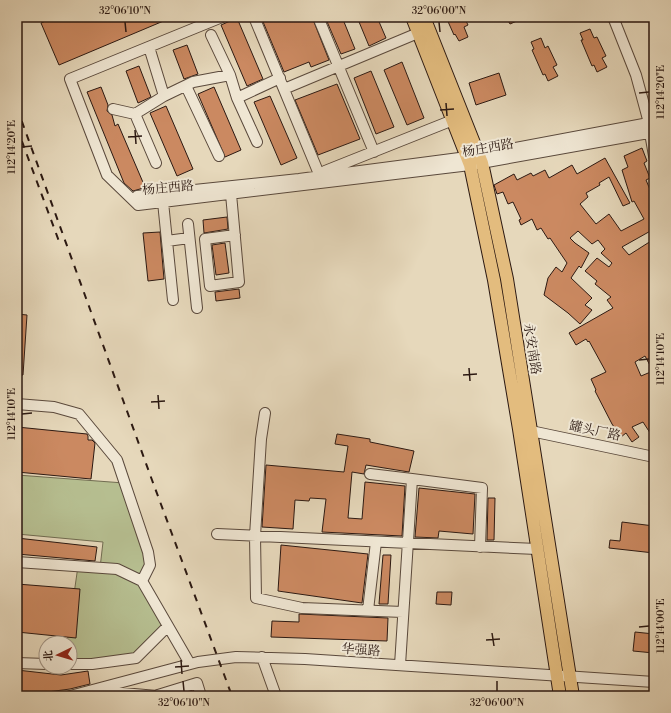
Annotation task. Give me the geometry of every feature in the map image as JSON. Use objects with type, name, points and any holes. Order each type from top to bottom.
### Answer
[{"type":"main road","name":"永安南路","points":[[412,17],[453,120],[474,160],[519,429],[560,696]]},
{"type":"main road","name":"永安南路","points":[[424,17],[474,160],[507,279],[573,696]]},
{"type":"street","points":[[138,205],[107,175],[70,80],[222,17]]},
{"type":"street","points":[[254,17],[280,78],[316,175],[453,120]]},
{"type":"street","points":[[318,17],[374,152]]},
{"type":"street","points":[[613,17],[636,75],[652,127],[654,156]]},
{"type":"street","points":[[284,89],[418,33]]},
{"type":"street","points":[[211,35],[230,75],[237,98],[257,142]]},
{"type":"street","points":[[149,47],[164,96]]},
{"type":"street","points":[[113,109],[135,114],[164,96],[193,82],[230,75]]},
{"type":"street","points":[[237,98],[280,78]]},
{"type":"street","points":[[186,86],[218,156]]},
{"type":"street","points":[[135,114],[156,163]]},
{"type":"street","name":"杨庄西路","points":[[474,160],[316,175],[137,196],[138,205],[230,194],[474,160],[652,127]]},
{"type":"street","points":[[230,194],[235,235],[239,282],[210,286],[205,239],[235,235]]},
{"type":"street","points":[[163,202],[173,300]]},
{"type":"street","points":[[188,224],[196,308]]},
{"type":"street","points":[[167,241],[189,238]]},
{"type":"street","points":[[17,404],[54,408],[79,414],[117,460],[148,552],[150,565],[142,581]]},
{"type":"street","points":[[265,413],[261,439],[255,536],[256,598],[302,608],[403,612]]},
{"type":"street","name":"罐头厂路","points":[[531,431],[654,457]]},
{"type":"street","points":[[370,474],[482,488],[480,547]]},
{"type":"street","points":[[400,665],[412,479]]},
{"type":"street","points":[[217,534],[537,549]]},
{"type":"street","points":[[368,610],[376,542]]},
{"type":"street","points":[[17,562],[117,569],[142,581],[190,664]]},
{"type":"street","points":[[78,664],[92,664],[136,658],[168,626]]},
{"type":"street","name":"华强路","points":[[70,696],[190,664],[236,657],[305,659],[654,682]]},
{"type":"street","points":[[262,658],[276,696]]},
{"type":"street","points":[[17,663],[38,664]]},
{"type":"street","points":[[89,691],[157,696],[197,683],[201,696]]},
{"type":"green space","points":[[17,475],[124,483],[148,552],[143,581],[168,626],[136,658],[92,664],[78,660],[78,635],[68,635],[78,566],[100,568],[103,542],[17,534]]},
{"type":"building","points":[[55,17],[173,17],[59,65],[41,23]]},
{"type":"building","points":[[261,17],[312,17],[329,60],[311,67],[309,62],[284,72]]},
{"type":"building","points":[[325,17],[342,17],[355,49],[341,54]]},
{"type":"building","points":[[357,17],[377,17],[386,38],[369,46]]},
{"type":"building","points":[[446,17],[464,17],[468,25],[464,27],[468,37],[459,41],[455,34],[454,35]]},
{"type":"building","points":[[506,17],[526,17],[510,24]]},
{"type":"building","points":[[237,18],[263,79],[247,86],[221,25]]},
{"type":"building","points":[[590,29],[594,38],[597,37],[606,56],[602,58],[607,67],[597,72],[594,65],[592,66],[581,40],[583,40],[580,33]]},
{"type":"building","points":[[541,38],[545,48],[548,46],[557,65],[553,67],[558,76],[548,81],[545,74],[543,75],[532,50],[534,49],[531,42]]},
{"type":"building","points":[[187,45],[198,74],[184,79],[173,50]]},
{"type":"building","points":[[402,62],[424,118],[407,125],[384,70]]},
{"type":"building","points":[[139,66],[151,97],[138,103],[126,71]]},
{"type":"building","points":[[371,71],[394,127],[376,134],[354,78]]},
{"type":"building","points":[[499,73],[506,95],[476,105],[469,83]]},
{"type":"building","points":[[337,84],[360,139],[318,155],[295,100]]},
{"type":"building","points":[[101,87],[108,105],[107,111],[112,115],[115,126],[118,124],[145,187],[133,191],[124,183],[87,92]]},
{"type":"building","points":[[214,87],[241,150],[225,157],[198,94]]},
{"type":"building","points":[[270,96],[297,158],[281,165],[254,102]]},
{"type":"building","points":[[166,106],[193,169],[177,176],[150,113]]},
{"type":"building","points":[[642,148],[647,161],[644,163],[650,178],[646,180],[654,199],[654,229],[622,247],[629,255],[651,241],[654,246],[654,439],[643,422],[632,427],[639,437],[632,442],[626,433],[621,437],[612,424],[595,391],[596,390],[591,379],[606,372],[589,341],[588,342],[586,339],[576,345],[569,333],[613,308],[607,300],[611,297],[595,284],[597,281],[585,271],[597,258],[609,267],[612,263],[601,253],[605,249],[598,240],[592,244],[578,231],[570,238],[589,253],[581,268],[579,266],[571,278],[592,298],[585,305],[592,310],[580,324],[544,295],[548,278],[556,267],[562,272],[567,263],[550,238],[548,239],[541,228],[537,230],[532,219],[521,225],[519,220],[521,219],[513,202],[508,204],[503,192],[497,194],[494,185],[514,174],[517,180],[531,173],[533,176],[545,170],[549,178],[572,165],[577,174],[605,158],[630,203],[623,206],[609,177],[599,183],[600,185],[586,193],[588,197],[580,204],[596,224],[609,214],[621,231],[644,219],[634,201],[632,202],[622,170],[628,167],[624,156]],"holes":[[[645,356],[653,371],[641,376],[635,362]]]},
{"type":"building","points":[[227,217],[228,229],[204,233],[203,220]]},
{"type":"building","points":[[160,232],[164,279],[148,281],[143,233]]},
{"type":"building","points":[[225,243],[229,273],[216,275],[212,245]]},
{"type":"building","points":[[239,289],[240,298],[216,301],[215,292]]},
{"type":"building","points":[[17,314],[27,315],[23,375],[17,375]]},
{"type":"building","points":[[17,427],[87,434],[88,440],[92,440],[95,443],[91,479],[17,472]]},
{"type":"building","points":[[337,434],[370,439],[370,442],[414,451],[409,472],[366,465],[364,474],[352,472],[348,518],[362,519],[365,482],[405,486],[402,536],[322,532],[326,499],[310,498],[309,501],[295,500],[293,529],[262,527],[266,465],[344,472],[348,446],[335,444]]},
{"type":"building","points":[[419,488],[475,494],[473,534],[439,531],[438,538],[415,537]]},
{"type":"building","points":[[488,498],[495,498],[494,540],[487,540]]},
{"type":"building","points":[[622,522],[654,526],[654,553],[609,548],[610,540],[620,541]]},
{"type":"building","points":[[17,538],[97,547],[95,561],[17,554]]},
{"type":"building","points":[[281,545],[368,554],[362,603],[278,591]]},
{"type":"building","points":[[383,555],[391,555],[388,604],[379,604]]},
{"type":"building","points":[[17,584],[80,589],[76,635],[46,635],[17,632]]},
{"type":"building","points":[[437,592],[452,592],[451,605],[436,604]]},
{"type":"building","points":[[299,614],[388,618],[387,641],[271,637],[272,621],[299,622]]},
{"type":"building","points":[[635,632],[654,634],[654,653],[633,651]]},
{"type":"building","points":[[17,670],[38,672],[38,675],[78,675],[78,672],[88,671],[90,684],[70,689],[17,696]]},
{"type":"railway","points":[[17,108],[232,696]]},
{"type":"railway","points":[[17,128],[60,244]]}]
